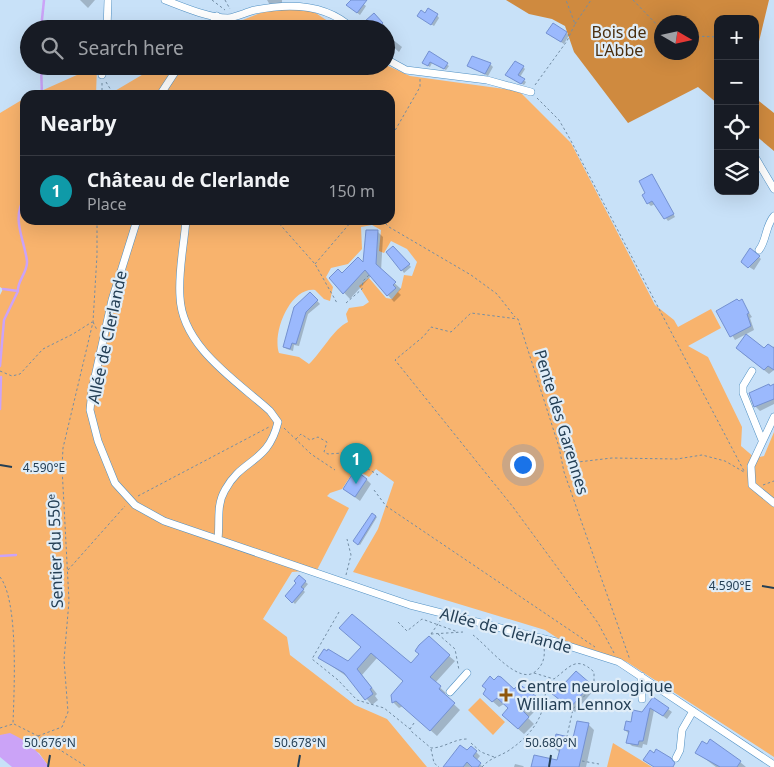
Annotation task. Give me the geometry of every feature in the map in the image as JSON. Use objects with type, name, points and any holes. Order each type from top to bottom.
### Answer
[{"type":"street","points":[[107,20],[108,0]]},
{"type":"street","points":[[165,0],[217,16],[234,16],[269,8],[309,8],[336,15],[342,20]]},
{"type":"street","points":[[215,20],[217,16]]},
{"type":"street","points":[[395,64],[406,70],[487,80],[531,92]]},
{"type":"street","points":[[165,90],[174,75]]},
{"type":"street","points":[[759,164],[774,189]]},
{"type":"street","points":[[759,250],[763,244],[770,221],[774,216]]},
{"type":"street","name":"Allée de Clerlande","points":[[135,225],[112,300],[90,404],[94,427],[109,472],[118,487],[130,500],[156,518],[344,583],[444,614],[541,638],[619,662],[633,669],[774,765]]},
{"type":"street","points":[[186,225],[180,297],[188,330],[207,355],[270,412],[278,422],[274,438],[266,451],[236,476],[224,491],[219,510],[218,539]]},
{"type":"street","points":[[752,371],[743,386],[743,394],[762,440]]},
{"type":"street","points":[[774,417],[750,466],[752,485],[774,502]]},
{"type":"street","points":[[450,692],[468,673]]},
{"type":"street","points":[[641,676],[642,699]]},
{"type":"street","points":[[676,758],[680,750],[682,730],[693,711]]},
{"type":"path","points":[[212,0],[234,16]]},
{"type":"path","points":[[225,0],[234,16]]},
{"type":"path","points":[[566,0],[575,24]]},
{"type":"path","points":[[591,0],[575,24],[567,41],[531,92],[559,120],[738,460]]},
{"type":"path","points":[[633,0],[654,22]]},
{"type":"path","points":[[699,36],[714,37]]},
{"type":"path","points":[[395,131],[420,87],[421,73]]},
{"type":"path","points":[[102,75],[102,90]]},
{"type":"path","points":[[102,75],[111,90]]},
{"type":"path","name":"Sentier du 550ᵉ","points":[[38,736],[62,727],[67,715],[64,673],[69,607],[62,466],[63,448],[93,322],[97,225]]},
{"type":"path","points":[[280,225],[315,264],[336,303]]},
{"type":"path","points":[[315,264],[348,225]]},
{"type":"path","name":"Pente des Garennes","points":[[387,225],[470,274],[497,294],[518,319],[559,447],[564,472],[633,669]]},
{"type":"path","points":[[346,303],[362,289],[363,281],[369,275]]},
{"type":"path","points":[[515,317],[471,313],[451,332],[431,327],[424,336],[395,360],[456,434],[552,558],[598,623],[619,662]]},
{"type":"path","points":[[0,372],[12,376],[20,374],[43,348],[93,322]]},
{"type":"path","points":[[67,571],[130,500],[278,422]]},
{"type":"path","points":[[285,429],[311,454],[335,470]]},
{"type":"path","points":[[296,440],[301,434],[310,440],[318,437],[323,439],[326,442],[324,452],[328,454],[343,452],[342,463],[347,465],[357,462],[378,475]]},
{"type":"path","points":[[559,447],[578,462],[612,458],[677,459],[702,455],[726,461],[745,473]]},
{"type":"path","points":[[374,490],[386,506],[596,647]]},
{"type":"path","points":[[344,583],[351,554],[347,539]]},
{"type":"path","points":[[0,577],[10,599],[15,672],[13,724]]},
{"type":"path","points":[[340,612],[312,658],[338,680],[357,700],[384,708],[410,729],[431,748],[434,762],[439,767]]},
{"type":"path","points":[[444,614],[431,634],[463,632]]},
{"type":"path","points":[[398,622],[407,631],[420,620],[458,632]]},
{"type":"path","points":[[438,634],[455,649],[460,681]]},
{"type":"path","points":[[474,635],[520,674],[534,673],[548,679],[554,679],[566,668],[577,663],[588,666],[594,672],[594,685],[573,709],[567,736]]},
{"type":"path","points":[[534,673],[544,662],[545,648],[541,638]]},
{"type":"path","points":[[482,767],[488,759],[495,758],[522,740],[541,718],[548,679]]},
{"type":"path","points":[[410,729],[414,723]]},
{"type":"path","points":[[0,728],[13,724],[38,736],[86,767]]},
{"type":"path","points":[[431,748],[443,746],[459,739],[467,739]]},
{"type":"path","points":[[471,743],[481,752],[495,758]]},
{"type":"path","points":[[582,761],[599,764]]},
{"type":"shaded area","points":[[308,8],[326,20],[243,20],[268,10]]},
{"type":"shaded area","points":[[395,69],[410,76],[519,91],[571,143],[655,305],[674,320],[678,327],[711,309],[721,328],[688,346],[708,357],[742,427],[741,446],[755,458],[764,456],[774,432],[774,757],[627,662],[559,639],[545,630],[353,572],[378,529],[394,482],[376,469],[369,477],[355,469],[342,489],[327,496],[349,508],[317,570],[292,572],[263,619],[287,637],[290,655],[355,705],[387,719],[427,767],[49,767],[39,753],[0,735],[0,295],[3,289],[0,287],[0,113],[20,101],[20,225],[372,225],[395,225],[395,90],[116,90],[142,75],[395,75]],"holes":[[[372,225],[381,230],[379,251],[384,253],[391,241],[407,249],[417,262],[412,276],[404,275],[401,288],[392,299],[386,298],[369,278],[359,286],[369,302],[363,306],[349,308],[346,314],[348,322],[332,335],[309,364],[299,357],[279,353],[278,334],[285,313],[291,303],[306,291],[315,290],[324,299],[330,301],[333,287],[326,277],[331,268],[348,264],[362,249],[361,227]]]},
{"type":"shaded area","points":[[77,75],[97,75],[96,90],[43,90]]},
{"type":"shaded area","points":[[480,698],[505,722],[493,735],[468,710]]},
{"type":"shaded area","points":[[10,733],[32,747],[49,767],[12,767],[0,757],[0,735]]},
{"type":"shaded area","points":[[613,743],[652,767],[607,767]]},
{"type":"green space","name":"Bois de L'Abbe","points":[[506,0],[769,0],[759,41],[759,15],[714,15],[714,101],[698,87],[628,123],[574,52],[565,26],[552,19],[529,14]]},
{"type":"green space","points":[[759,101],[774,113],[774,151],[759,138]]},
{"type":"building","points":[[351,0],[367,0],[357,13],[346,5]]},
{"type":"building","points":[[428,8],[438,14],[431,25],[417,16],[421,10],[425,13]]},
{"type":"building","points":[[374,13],[380,20],[366,20]]},
{"type":"building","points":[[553,23],[567,32],[561,42],[546,33]]},
{"type":"building","points":[[429,51],[448,63],[444,69],[430,62],[428,66],[422,63]]},
{"type":"building","points":[[472,56],[491,63],[485,74],[467,66]]},
{"type":"building","points":[[515,61],[524,66],[518,75],[525,79],[521,84],[505,75]]},
{"type":"building","points":[[652,174],[674,214],[664,219],[652,201],[647,204],[642,195],[645,193],[639,181]]},
{"type":"building","points":[[366,230],[378,230],[376,264],[396,282],[393,285],[396,288],[387,296],[365,270],[343,294],[329,278],[338,269],[342,273],[358,257],[363,262]]},
{"type":"building","points":[[393,246],[410,264],[401,271],[386,252]]},
{"type":"building","points":[[750,248],[760,256],[748,268],[741,262]]},
{"type":"building","points":[[310,292],[318,300],[306,312],[296,344],[292,343],[290,349],[283,347],[294,307]]},
{"type":"building","points":[[737,299],[739,301],[742,299],[749,313],[747,314],[751,326],[730,337],[716,311]]},
{"type":"building","points":[[746,334],[764,348],[768,344],[774,348],[774,370],[768,366],[764,370],[736,348]]},
{"type":"building","points":[[769,384],[770,386],[774,384],[774,399],[754,407],[749,393]]},
{"type":"building","points":[[355,470],[367,479],[355,497],[343,489]]},
{"type":"building","points":[[372,513],[376,516],[358,545],[353,541]]},
{"type":"building","points":[[299,575],[306,581],[301,587],[304,589],[292,603],[285,596],[296,583],[294,581]]},
{"type":"building","points":[[352,614],[411,663],[419,654],[415,651],[419,645],[429,636],[450,655],[430,677],[441,686],[439,689],[455,703],[430,731],[396,701],[392,703],[391,695],[403,681],[371,653],[357,669],[372,688],[370,689],[373,694],[365,700],[344,673],[318,658],[324,649],[327,651],[328,649],[348,661],[361,647],[339,628]]},
{"type":"building","points":[[576,671],[591,684],[570,708],[551,693],[560,683],[562,686]]},
{"type":"building","points":[[490,676],[494,680],[498,676],[501,677],[514,689],[519,684],[537,697],[532,705],[528,705],[523,711],[529,717],[518,729],[502,715],[508,708],[497,698],[492,702],[483,694],[486,689],[482,686]]},
{"type":"building","points":[[653,697],[669,708],[663,716],[650,708],[643,741],[639,741],[638,745],[626,743],[629,731],[624,730],[626,721],[631,722],[633,710],[642,712]]},
{"type":"building","points":[[577,721],[589,723],[579,767],[531,767],[534,755],[557,760],[560,749],[553,748],[556,734],[573,738]]},
{"type":"building","points":[[710,739],[741,761],[737,767],[720,767],[695,753],[702,741],[707,744]]},
{"type":"building","points":[[460,745],[467,750],[471,746],[477,751],[473,756],[481,763],[478,767],[472,767],[467,762],[463,767],[443,767]]},
{"type":"building","points":[[656,749],[671,758],[675,763],[673,767],[654,767],[643,760],[650,750],[654,753]]},
{"type":"waterway","points":[[42,20],[44,0]]},
{"type":"waterway","points":[[41,75],[42,90]]},
{"type":"waterway","points":[[0,366],[4,320],[18,291],[27,265],[20,229],[20,209]]},
{"type":"waterway","points":[[3,289],[18,291]]},
{"type":"waterway","points":[[0,409],[1,377]]},
{"type":"waterway","points":[[0,556],[16,555]]},
{"type":"place","name":"Château de Clerlande","points":[[356,484]]},
{"type":"place","name":"Centre neurologique William Lennox","points":[[506,695]]}]
